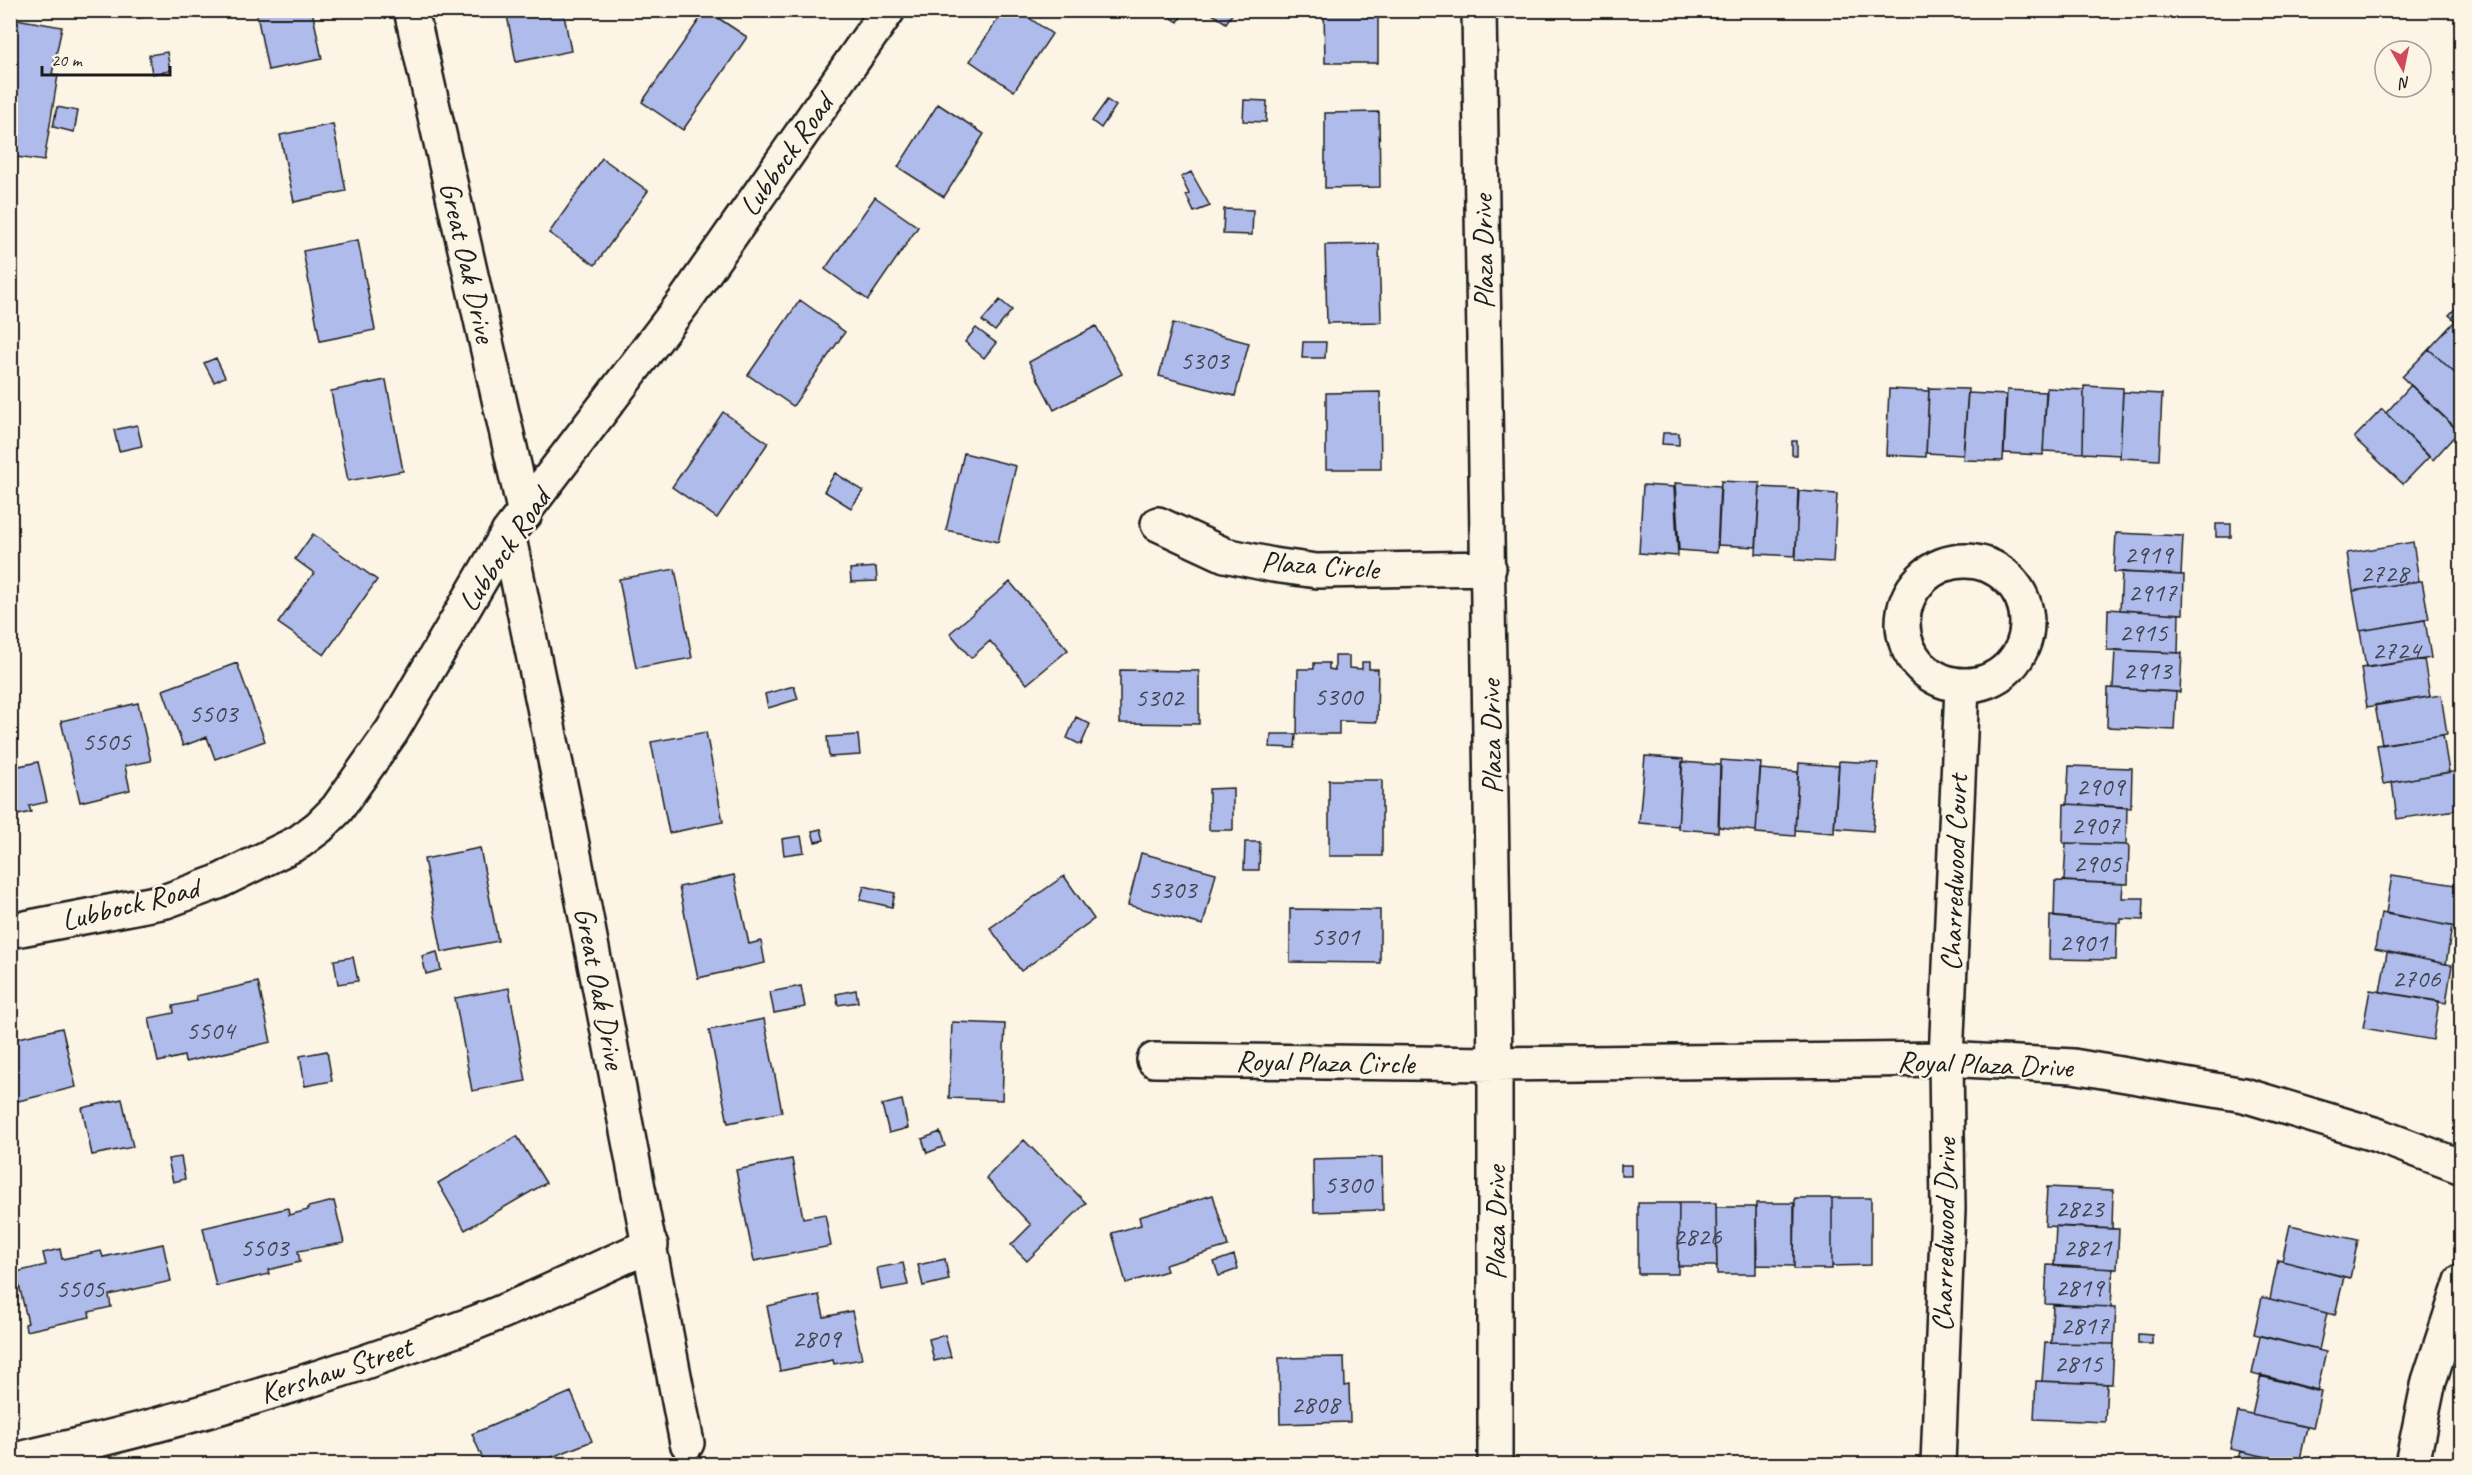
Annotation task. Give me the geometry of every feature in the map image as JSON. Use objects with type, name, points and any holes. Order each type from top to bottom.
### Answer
[{"type":"street","name":"Great Oak Drive","points":[[411,10],[516,524],[566,813],[651,1245],[687,1443]]},
{"type":"street","name":"Lubbock Road","points":[[10,931],[166,901],[218,882],[260,862],[299,842],[319,827],[350,792],[392,731],[516,524],[684,302],[888,10]]},
{"type":"street","name":"Plaza Drive","points":[[1479,10],[1495,1064],[1495,1464]]},
{"type":"street","name":"Plaza Circle","points":[[1158,524],[1225,555],[1273,565],[1317,570],[1489,568]]},
{"type":"street","name":"Charredwood Court","points":[[1946,1059],[1962,687]]},
{"type":"street","name":"Royal Plaza Drive","points":[[1495,1064],[1946,1059],[2073,1066],[2244,1095],[2377,1135],[2462,1167]]},
{"type":"street","name":"Charredwood Drive","points":[[1938,1464],[1948,1209],[1946,1059]]},
{"type":"street","name":"Royal Plaza Circle","points":[[1154,1060],[1495,1064]]},
{"type":"street","name":"Kershaw Street","points":[[10,1461],[69,1448],[260,1395],[375,1358],[474,1323],[651,1245]]},
{"type":"street","points":[[2412,1464],[2429,1381],[2462,1281]]},
{"type":"building","points":[[137,10],[154,10],[155,14],[139,18]]},
{"type":"building","points":[[256,10],[312,10],[322,59],[268,70]]},
{"type":"building","points":[[506,10],[563,10],[571,51],[516,62]]},
{"type":"building","points":[[706,10],[747,37],[683,130],[642,102]]},
{"type":"building","points":[[1004,10],[1018,10],[1052,34],[1014,91],[970,61]]},
{"type":"building","points":[[1169,10],[1185,10],[1178,22],[1167,15]]},
{"type":"building","points":[[1206,10],[1235,10],[1226,23]]},
{"type":"building","points":[[1324,10],[1378,10],[1378,63],[1325,63]]},
{"type":"building","points":[[16,19],[62,27],[52,74],[58,75],[44,161],[10,156],[10,67]]},
{"type":"building","points":[[167,52],[170,71],[152,74],[149,55]]},
{"type":"building","points":[[1107,100],[1116,106],[1101,128],[1092,121]]},
{"type":"building","points":[[1244,100],[1267,101],[1266,122],[1243,121]]},
{"type":"building","points":[[938,104],[984,134],[944,197],[898,167]]},
{"type":"building","points":[[57,107],[78,111],[74,132],[53,127]]},
{"type":"building","points":[[1379,112],[1380,187],[1325,188],[1325,113]]},
{"type":"building","points":[[333,124],[346,191],[294,202],[280,135]]},
{"type":"building","points":[[602,158],[648,191],[595,265],[549,233]]},
{"type":"building","points":[[1191,172],[1210,206],[1194,212],[1181,177]]},
{"type":"building","points":[[875,197],[918,227],[868,300],[825,269]]},
{"type":"building","points":[[1224,209],[1253,210],[1252,235],[1223,234]]},
{"type":"building","points":[[358,240],[375,330],[320,341],[303,251]]},
{"type":"building","points":[[1379,244],[1381,322],[1327,323],[1325,245]]},
{"type":"building","points":[[800,300],[845,332],[793,406],[748,375]]},
{"type":"building","points":[[1000,300],[1012,310],[995,331],[982,321]]},
{"type":"building","points":[[2462,302],[2462,327],[2449,315]]},
{"type":"building","points":[[2455,321],[2462,327],[2462,380],[2429,349]]},
{"type":"building","points":[[1173,323],[1249,343],[1235,396],[1159,376]]},
{"type":"building","points":[[1096,326],[1122,374],[1054,410],[1029,362]]},
{"type":"building","points":[[976,328],[996,343],[984,358],[965,342]]},
{"type":"building","points":[[1303,342],[1326,342],[1325,358],[1302,358]]},
{"type":"building","points":[[2429,349],[2462,380],[2462,419],[2454,427],[2402,377]]},
{"type":"building","points":[[216,358],[225,377],[214,382],[204,363]]},
{"type":"building","points":[[386,380],[403,471],[348,481],[331,391]]},
{"type":"building","points":[[2411,385],[2459,431],[2433,460],[2386,413]]},
{"type":"building","points":[[2084,386],[2123,388],[2120,455],[2083,453]]},
{"type":"building","points":[[1929,388],[1968,389],[1963,455],[1926,453]]},
{"type":"building","points":[[2047,388],[2084,390],[2083,453],[2043,451]]},
{"type":"building","points":[[1889,389],[1929,391],[1926,457],[1886,455]]},
{"type":"building","points":[[2007,390],[2046,392],[2043,455],[2004,453]]},
{"type":"building","points":[[1380,392],[1381,469],[1326,469],[1326,393]]},
{"type":"building","points":[[2123,392],[2162,394],[2159,460],[2120,458]]},
{"type":"building","points":[[1968,393],[2006,395],[2003,461],[1963,460]]},
{"type":"building","points":[[2382,409],[2429,457],[2403,484],[2354,438]]},
{"type":"building","points":[[723,412],[768,443],[717,518],[672,487]]},
{"type":"building","points":[[137,425],[142,446],[119,451],[114,430]]},
{"type":"building","points":[[1663,433],[1679,433],[1679,445],[1662,444]]},
{"type":"building","points":[[1792,441],[1797,441],[1797,455],[1792,455]]},
{"type":"building","points":[[964,453],[1016,466],[998,542],[946,530]]},
{"type":"building","points":[[835,473],[863,491],[851,508],[824,491]]},
{"type":"building","points":[[1721,481],[1760,483],[1756,547],[1718,545]]},
{"type":"building","points":[[1675,483],[1720,486],[1717,553],[1679,550]]},
{"type":"building","points":[[1643,485],[1674,487],[1678,556],[1639,553]]},
{"type":"building","points":[[1760,487],[1798,489],[1796,556],[1756,554]]},
{"type":"building","points":[[1799,491],[1837,494],[1833,562],[1795,560]]},
{"type":"building","points":[[2216,524],[2231,524],[2231,537],[2216,537]]},
{"type":"building","points":[[2116,533],[2183,536],[2181,575],[2114,572]]},
{"type":"building","points":[[313,534],[377,580],[324,655],[278,623],[314,573],[295,559]]},
{"type":"building","points":[[2413,542],[2419,581],[2353,591],[2347,553]]},
{"type":"building","points":[[876,567],[877,581],[851,582],[850,569]]},
{"type":"building","points":[[675,569],[692,658],[636,668],[619,579]]},
{"type":"building","points":[[2122,572],[2184,575],[2183,614],[2120,610]]},
{"type":"building","points":[[2422,581],[2429,619],[2360,631],[2353,591]]},
{"type":"building","points":[[1010,582],[1068,650],[1027,684],[990,641],[971,658],[950,633]]},
{"type":"building","points":[[2108,609],[2179,614],[2178,653],[2107,650]]},
{"type":"building","points":[[2425,620],[2431,658],[2366,668],[2360,631]]},
{"type":"building","points":[[2115,650],[2182,653],[2180,692],[2113,688]]},
{"type":"building","points":[[1335,656],[1349,656],[1349,668],[1362,669],[1362,662],[1369,662],[1369,669],[1378,669],[1377,722],[1339,721],[1339,734],[1297,734],[1298,669],[1314,669],[1314,663],[1329,663],[1329,669],[1335,670]]},
{"type":"building","points":[[2424,659],[2430,697],[2367,707],[2361,668]]},
{"type":"building","points":[[237,663],[265,741],[215,759],[207,737],[183,746],[163,690]]},
{"type":"building","points":[[1120,670],[1199,671],[1199,724],[1120,723]]},
{"type":"building","points":[[10,685],[17,709],[10,710]]},
{"type":"building","points":[[794,686],[798,699],[768,708],[765,694]]},
{"type":"building","points":[[2108,688],[2176,692],[2174,730],[2107,727]]},
{"type":"building","points":[[2441,695],[2447,734],[2382,745],[2375,705]]},
{"type":"building","points":[[138,703],[151,761],[125,766],[130,790],[80,802],[61,721]]},
{"type":"building","points":[[1076,717],[1090,724],[1081,745],[1067,738]]},
{"type":"building","points":[[706,732],[723,822],[669,833],[651,742]]},
{"type":"building","points":[[1271,734],[1296,734],[1295,748],[1270,747]]},
{"type":"building","points":[[858,735],[860,755],[829,757],[827,737]]},
{"type":"building","points":[[2443,735],[2449,772],[2383,784],[2377,745]]},
{"type":"building","points":[[1645,756],[1683,759],[1678,826],[1639,823]]},
{"type":"building","points":[[17,757],[19,766],[38,762],[47,802],[29,806],[31,812],[10,817],[10,759]]},
{"type":"building","points":[[1721,760],[1761,763],[1756,831],[1719,827]]},
{"type":"building","points":[[1839,761],[1878,763],[1873,831],[1834,828]]},
{"type":"building","points":[[1682,762],[1720,765],[1718,832],[1678,829]]},
{"type":"building","points":[[1799,763],[1839,766],[1834,833],[1795,830]]},
{"type":"building","points":[[2069,766],[2132,768],[2131,808],[2067,804]]},
{"type":"building","points":[[1760,769],[1798,772],[1795,836],[1756,833]]},
{"type":"building","points":[[2457,771],[2462,809],[2397,819],[2392,782]]},
{"type":"building","points":[[1329,780],[1382,780],[1382,856],[1329,856]]},
{"type":"building","points":[[1233,788],[1233,830],[1209,830],[1209,789]]},
{"type":"building","points":[[2064,804],[2127,807],[2126,845],[2063,843]]},
{"type":"building","points":[[821,829],[824,840],[815,842],[812,831]]},
{"type":"building","points":[[801,836],[804,852],[784,855],[782,839]]},
{"type":"building","points":[[1245,842],[1260,842],[1259,870],[1244,870]]},
{"type":"building","points":[[2066,843],[2129,845],[2128,884],[2064,881]]},
{"type":"building","points":[[480,848],[498,941],[442,952],[424,859]]},
{"type":"building","points":[[1141,853],[1216,873],[1203,925],[1128,905]]},
{"type":"building","points":[[734,875],[749,944],[761,941],[765,963],[698,978],[679,887]]},
{"type":"building","points":[[2392,875],[2462,886],[2455,927],[2386,913]]},
{"type":"building","points":[[1064,876],[1094,919],[1021,971],[990,928]]},
{"type":"building","points":[[2055,881],[2123,884],[2122,898],[2144,898],[2143,920],[2121,919],[2121,923],[2117,923],[2054,917]]},
{"type":"building","points":[[864,886],[895,893],[892,907],[860,900]]},
{"type":"building","points":[[1290,909],[1380,910],[1380,963],[1290,962]]},
{"type":"building","points":[[2381,913],[2452,926],[2446,964],[2375,949]]},
{"type":"building","points":[[2050,916],[2117,923],[2116,960],[2049,959]]},
{"type":"building","points":[[437,952],[441,970],[426,974],[422,956]]},
{"type":"building","points":[[2387,952],[2452,965],[2446,1003],[2380,992]]},
{"type":"building","points":[[353,957],[358,981],[338,984],[334,960]]},
{"type":"building","points":[[258,982],[271,1042],[185,1062],[184,1056],[158,1062],[149,1018],[174,1013],[173,1006],[197,1001],[196,996]]},
{"type":"building","points":[[801,986],[805,1007],[774,1013],[770,992]]},
{"type":"building","points":[[509,988],[526,1081],[472,1091],[455,998]]},
{"type":"building","points":[[856,990],[858,1002],[838,1005],[836,994]]},
{"type":"building","points":[[2370,990],[2439,1001],[2433,1040],[2363,1028]]},
{"type":"building","points":[[764,1019],[782,1112],[728,1123],[709,1030]]},
{"type":"building","points":[[952,1022],[1005,1024],[1002,1100],[949,1098]]},
{"type":"building","points":[[62,1028],[76,1087],[10,1103],[10,1040]]},
{"type":"building","points":[[327,1051],[332,1081],[305,1086],[300,1056]]},
{"type":"building","points":[[122,1099],[133,1147],[92,1155],[82,1108]]},
{"type":"building","points":[[902,1100],[908,1128],[889,1133],[882,1105]]},
{"type":"building","points":[[940,1132],[945,1146],[927,1153],[922,1139]]},
{"type":"building","points":[[517,1136],[546,1183],[465,1230],[438,1183]]},
{"type":"building","points":[[1024,1140],[1086,1203],[1027,1261],[1011,1245],[1031,1225],[986,1178]]},
{"type":"building","points":[[181,1157],[185,1179],[173,1182],[168,1159]]},
{"type":"building","points":[[1382,1157],[1383,1210],[1314,1212],[1313,1159]]},
{"type":"building","points":[[792,1159],[803,1218],[825,1214],[831,1246],[754,1261],[736,1170]]},
{"type":"building","points":[[1621,1165],[1631,1165],[1631,1176],[1621,1176]]},
{"type":"building","points":[[2047,1187],[2113,1190],[2112,1229],[2045,1226]]},
{"type":"building","points":[[1213,1195],[1228,1246],[1165,1265],[1167,1271],[1126,1283],[1112,1233],[1141,1225],[1139,1217]]},
{"type":"building","points":[[1795,1198],[1832,1198],[1832,1269],[1794,1269]]},
{"type":"building","points":[[1832,1198],[1871,1198],[1871,1265],[1832,1266]]},
{"type":"building","points":[[334,1201],[344,1243],[298,1251],[300,1262],[268,1270],[269,1274],[216,1286],[203,1228],[288,1208],[289,1215],[308,1210],[308,1207]]},
{"type":"building","points":[[1638,1203],[1679,1203],[1678,1274],[1638,1274]]},
{"type":"building","points":[[1679,1203],[1716,1203],[1717,1266],[1678,1266]]},
{"type":"building","points":[[1756,1203],[1794,1203],[1794,1266],[1757,1265]]},
{"type":"building","points":[[1716,1207],[1756,1207],[1756,1274],[1717,1274]]},
{"type":"building","points":[[2290,1225],[2358,1240],[2350,1278],[2282,1261]]},
{"type":"building","points":[[2056,1226],[2119,1229],[2117,1269],[2054,1266]]},
{"type":"building","points":[[163,1244],[171,1281],[109,1295],[111,1307],[89,1312],[90,1317],[26,1331],[25,1324],[28,1323],[16,1272],[46,1265],[43,1253],[60,1249],[62,1259],[101,1251],[103,1257]]},
{"type":"building","points":[[1234,1255],[1238,1269],[1219,1276],[1214,1262]]},
{"type":"building","points":[[945,1259],[949,1280],[923,1286],[918,1265]]},
{"type":"building","points":[[2278,1260],[2344,1277],[2335,1315],[2270,1299]]},
{"type":"building","points":[[903,1263],[908,1285],[881,1290],[877,1268]]},
{"type":"building","points":[[2047,1265],[2113,1269],[2111,1307],[2045,1304]]},
{"type":"building","points":[[819,1295],[824,1317],[852,1311],[862,1359],[834,1364],[833,1360],[780,1371],[767,1306]]},
{"type":"building","points":[[2262,1297],[2327,1313],[2319,1350],[2254,1334]]},
{"type":"building","points":[[2053,1305],[2116,1307],[2114,1344],[2051,1343]]},
{"type":"building","points":[[2138,1334],[2152,1335],[2152,1344],[2138,1344]]},
{"type":"building","points":[[945,1335],[951,1357],[934,1361],[929,1339]]},
{"type":"building","points":[[2260,1336],[2326,1352],[2317,1391],[2252,1374]]},
{"type":"building","points":[[2045,1343],[2114,1344],[2112,1384],[2042,1381]]},
{"type":"building","points":[[1344,1357],[1345,1386],[1349,1385],[1350,1422],[1280,1424],[1279,1358]]},
{"type":"building","points":[[2261,1375],[2321,1391],[2313,1428],[2252,1415]]},
{"type":"building","points":[[2036,1381],[2107,1384],[2105,1422],[2034,1419]]},
{"type":"building","points":[[571,1392],[592,1441],[535,1464],[485,1464],[472,1434]]},
{"type":"building","points":[[2238,1412],[2307,1427],[2299,1464],[2230,1449]]},
{"type":"building","points":[[2240,1451],[2297,1464],[2237,1464]]}]
